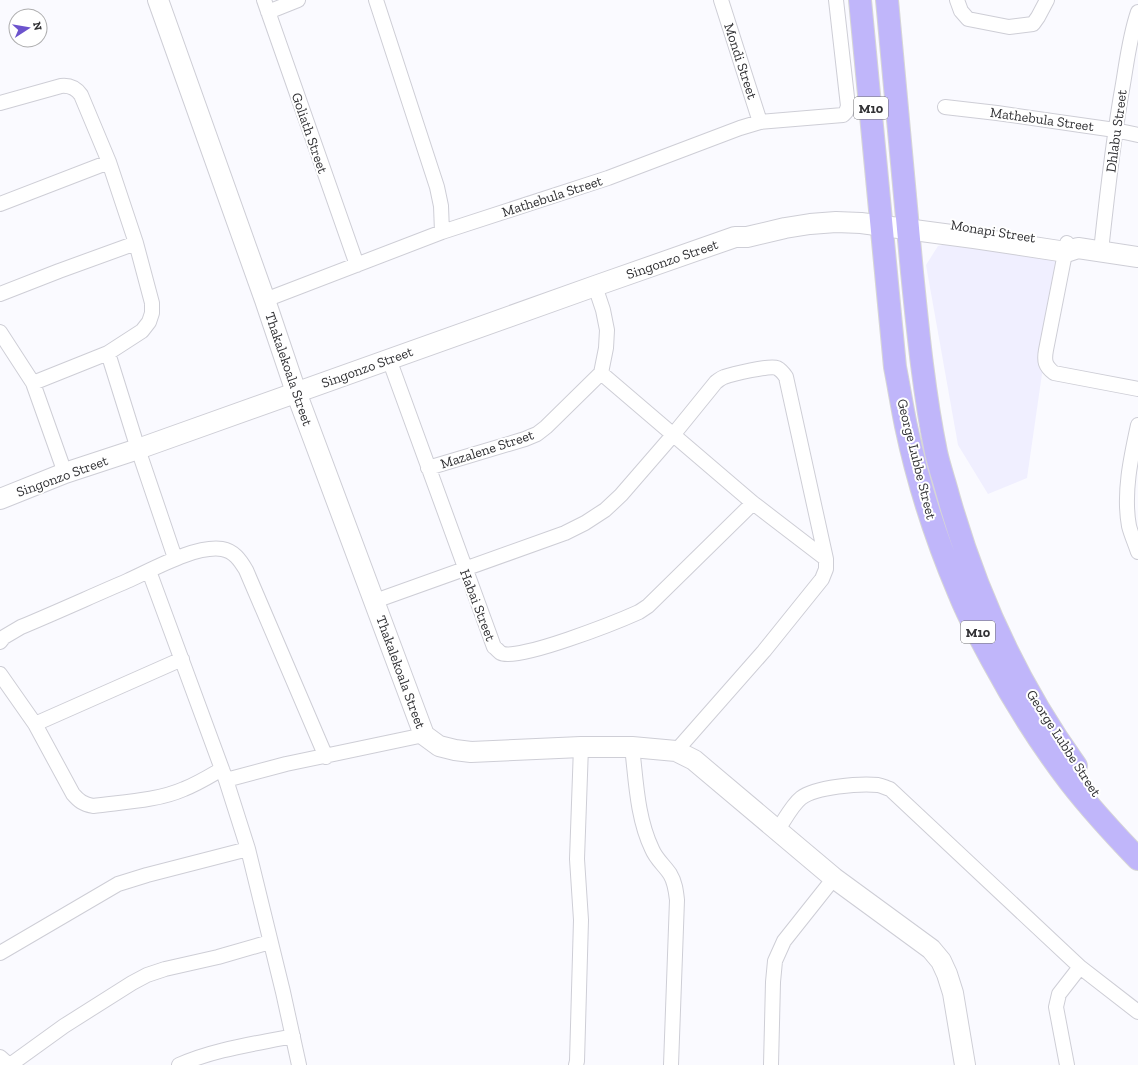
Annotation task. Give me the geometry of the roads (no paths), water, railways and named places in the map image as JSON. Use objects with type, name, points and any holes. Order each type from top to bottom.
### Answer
[{"type":"main road","name":"George Lubbe Street","points":[[860,0],[895,367],[906,427],[925,500],[938,540],[959,594],[1008,689],[1044,746],[1075,788],[1107,826],[1138,859]]},
{"type":"main road","name":"George Lubbe Street","points":[[887,0],[906,224],[919,344],[936,452],[954,516],[973,576],[1023,681],[1068,755],[1138,846]]},
{"type":"street","name":"Thakalekoala Street","points":[[158,0],[265,300],[296,392],[424,735]]},
{"type":"street","points":[[266,6],[298,0]]},
{"type":"street","points":[[376,0],[437,187],[442,232]]},
{"type":"street","name":"Mondi Street","points":[[721,0],[760,122]]},
{"type":"street","name":"Mathebula Street","points":[[265,300],[442,232],[608,178],[760,122],[843,115],[848,106],[836,0]]},
{"type":"street","points":[[957,0],[961,11],[968,19],[1009,27],[1033,24],[1047,0]]},
{"type":"street","name":"Goliath Street","points":[[266,6],[357,265]]},
{"type":"street","name":"Dhlabu Street","points":[[1101,251],[1115,130],[1134,48],[1134,23],[1138,12]]},
{"type":"street","points":[[0,103],[61,86],[73,87],[81,95],[109,162],[136,243],[152,303],[152,313],[149,322],[142,331],[108,353],[33,383]]},
{"type":"street","name":"Mathebula Street","points":[[945,108],[1003,114],[1115,130],[1138,135]]},
{"type":"street","points":[[0,204],[109,162]]},
{"type":"street","name":"Singonzo Street","points":[[0,499],[65,473],[138,449],[595,286],[735,238],[747,237],[785,228],[830,223],[882,221],[906,224]]},
{"type":"street","name":"Monapi Street","points":[[906,224],[974,238],[1070,247],[1138,257]]},
{"type":"street","points":[[0,294],[136,243]]},
{"type":"street","points":[[1070,247],[1044,360],[1047,368],[1054,373],[1138,390]]},
{"type":"street","points":[[595,286],[603,310],[607,330],[606,348],[601,373],[753,503],[826,559]]},
{"type":"street","points":[[0,332],[33,383],[65,473]]},
{"type":"street","points":[[108,353],[138,449],[175,558]]},
{"type":"street","name":"Habai Street","points":[[389,359],[494,647],[501,653],[511,655],[555,644],[639,612],[648,606],[753,503]]},
{"type":"street","points":[[375,601],[565,532],[585,523],[605,510],[621,495],[716,382],[722,377],[767,368],[777,368],[786,377],[826,559],[826,569],[822,579],[764,651],[676,752]]},
{"type":"street","name":"Mazalene Street","points":[[428,468],[537,434],[601,373]]},
{"type":"street","points":[[1138,425],[1132,453],[1127,490],[1133,508],[1129,526],[1138,552]]},
{"type":"street","points":[[0,642],[4,637],[21,627],[149,571],[175,558],[207,550],[222,549],[232,552],[239,559],[246,570],[326,757]]},
{"type":"street","points":[[149,571],[224,774],[248,849],[299,1065]]},
{"type":"street","points":[[35,724],[182,659]]},
{"type":"street","points":[[0,674],[35,724],[73,794],[80,801],[93,806],[173,793],[224,774],[326,757],[424,735],[439,746],[470,752],[581,747],[632,747],[676,752],[694,760],[834,878],[931,949],[941,961],[953,993],[965,1065]]},
{"type":"street","points":[[576,1065],[581,920],[577,859],[581,747]]},
{"type":"street","points":[[632,747],[639,804],[644,827],[652,849],[661,864],[670,874],[675,886],[677,900],[671,1065]]},
{"type":"street","points":[[777,831],[799,800],[809,793],[822,788],[869,784],[890,789],[1080,967],[1138,1012]]},
{"type":"street","points":[[0,953],[118,884],[248,849]]},
{"type":"street","points":[[771,1065],[775,961],[784,941],[834,878]]},
{"type":"street","points":[[0,1057],[10,1065],[64,1026],[132,982],[147,975],[270,942]]},
{"type":"street","points":[[1067,1065],[1056,1007],[1059,994],[1080,967]]},
{"type":"street","points":[[179,1065],[196,1057],[293,1036]]}]
